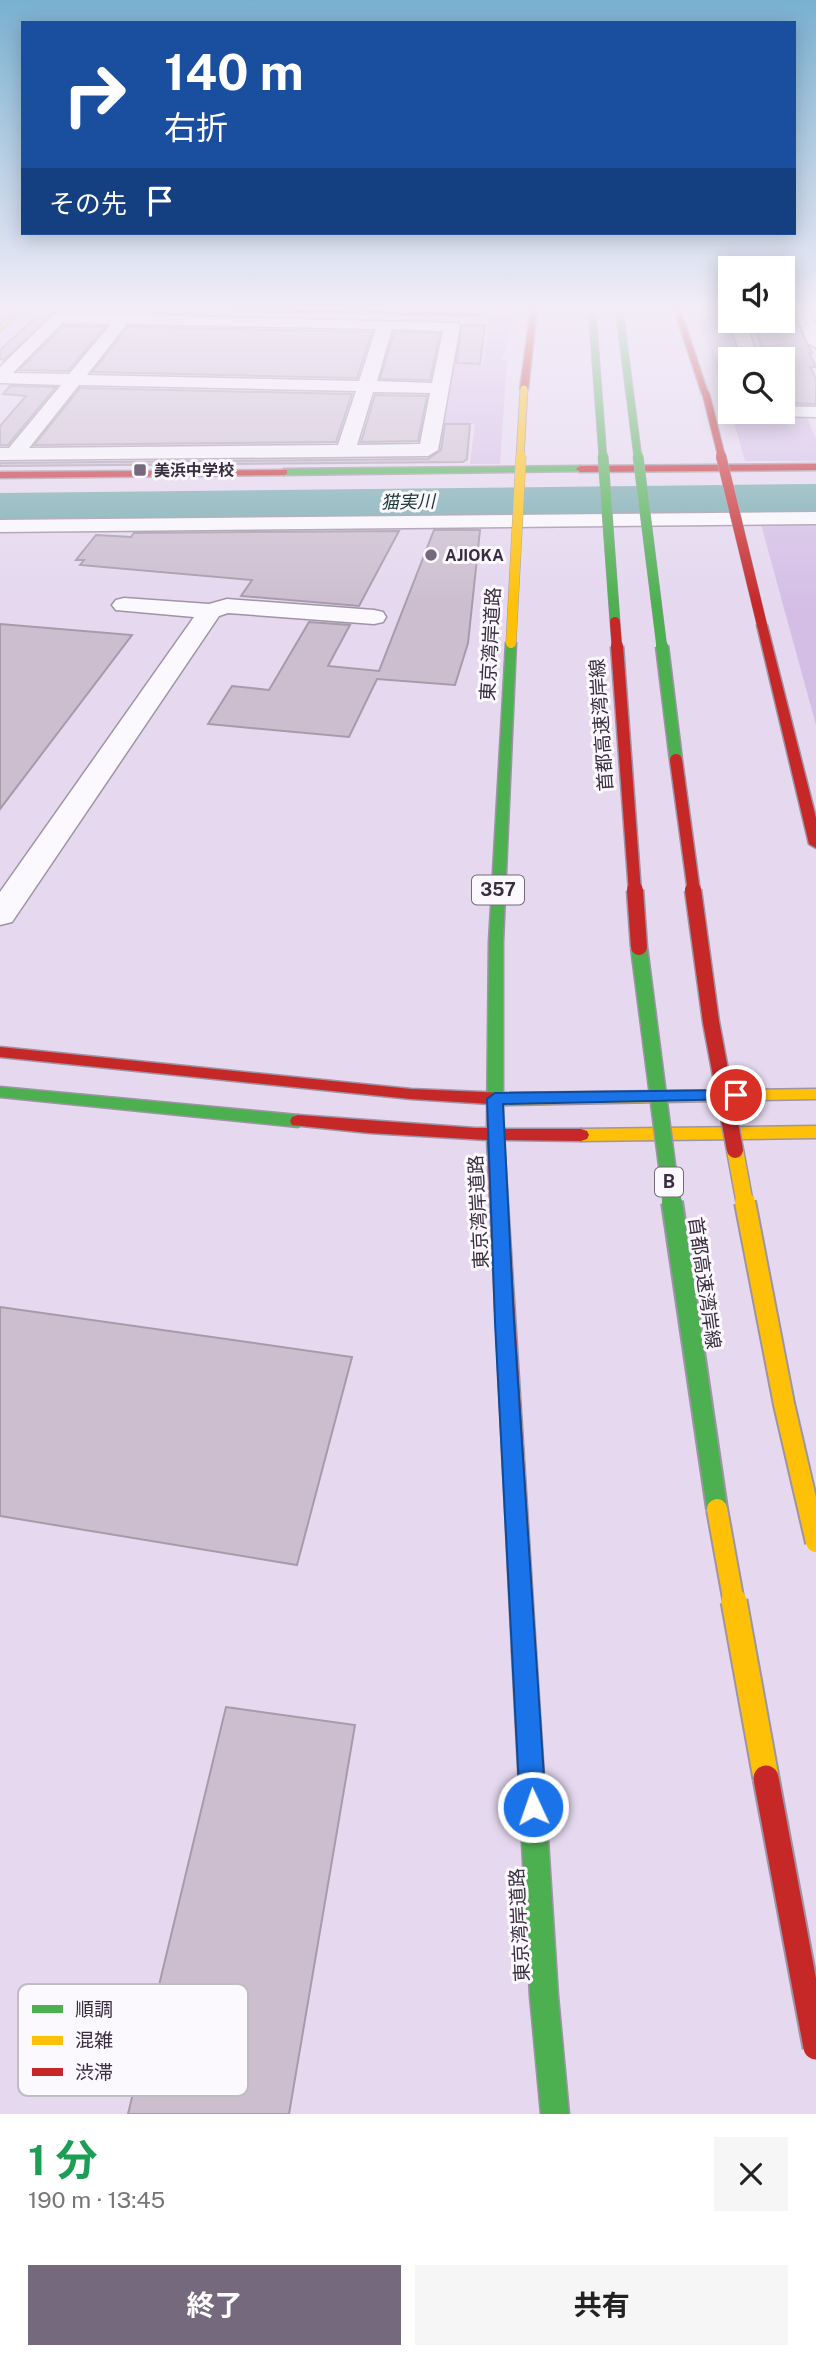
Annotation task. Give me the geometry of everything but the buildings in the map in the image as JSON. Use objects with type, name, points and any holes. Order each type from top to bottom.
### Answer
[{"type":"main road","name":"東京湾岸道路","points":[[523,408],[496,942],[495,1136],[544,1996],[555,2114]]},
{"type":"main road","name":"首都高速湾岸線","points":[[599,408],[638,940],[657,1097],[718,1517],[816,2047]]},
{"type":"main road","points":[[631,408],[711,1022],[784,1404],[816,1542]]},
{"type":"main road","points":[[709,408],[816,844]]},
{"type":"main road","points":[[0,475],[816,467]]},
{"type":"main road","points":[[0,1052],[411,1094],[495,1099],[816,1094]]},
{"type":"main road","points":[[0,1092],[303,1123],[495,1136],[816,1132]]},
{"type":"street","points":[[7,454],[36,428],[52,408]]},
{"type":"street","points":[[348,443],[353,408]]},
{"type":"street","points":[[241,433],[428,450],[436,408]]},
{"type":"street","points":[[795,411],[816,412]]},
{"type":"street","points":[[36,428],[64,429]]},
{"type":"street","points":[[7,454],[181,452],[348,443]]},
{"type":"street","points":[[175,474],[181,452]]},
{"type":"street","points":[[0,526],[816,518]]},
{"type":"street","points":[[124,605],[210,611],[227,606],[374,617]]},
{"type":"street","points":[[0,915],[210,611]]},
{"type":"shaded area","points":[[442,408],[504,408],[500,464],[470,464],[475,424],[439,423]]},
{"type":"shaded area","points":[[795,414],[806,415],[816,439],[816,461],[745,461],[735,424],[795,424]]},
{"type":"shaded area","points":[[760,521],[816,521],[816,725]]},
{"type":"water","name":"猫実川","points":[[816,484],[816,514],[0,522],[0,493]]},
{"type":"traffic: fast","points":[[599,408],[615,622]]},
{"type":"traffic: fast","points":[[631,408],[676,760]]},
{"type":"traffic: fast","points":[[284,472],[580,469]]},
{"type":"traffic: fast","points":[[495,1128],[496,942],[511,643]]},
{"type":"traffic: fast","points":[[639,947],[659,1111],[717,1509]]},
{"type":"traffic: fast","points":[[0,1092],[298,1121]]},
{"type":"traffic: fast","points":[[524,1652],[544,1996],[555,2114]]},
{"type":"traffic: slow","points":[[511,643],[523,408]]},
{"type":"traffic: slow","points":[[506,1099],[816,1094]]},
{"type":"traffic: slow","points":[[581,1135],[816,1132]]},
{"type":"traffic: slow","points":[[735,1150],[784,1404],[816,1542]]},
{"type":"traffic: slow","points":[[717,1509],[766,1778]]},
{"type":"traffic: jam","points":[[709,408],[762,625]]},
{"type":"traffic: jam","points":[[580,469],[816,467]]},
{"type":"traffic: jam","points":[[0,475],[284,472]]},
{"type":"traffic: jam","points":[[615,622],[639,947]]},
{"type":"traffic: jam","points":[[762,625],[816,844]]},
{"type":"traffic: jam","points":[[676,760],[711,1022],[735,1150]]},
{"type":"traffic: jam","points":[[0,1052],[411,1094],[506,1099]]},
{"type":"traffic: jam","points":[[298,1121],[440,1132],[581,1135]]},
{"type":"traffic: jam","points":[[495,1128],[524,1652]]},
{"type":"traffic: jam","points":[[766,1778],[816,2047]]},
{"type":"place","name":"美浜中学校","points":[[140,470]]},
{"type":"place","name":"AJIOKA","points":[[431,555]]},
{"type":"route","points":[[533,1807],[504,1322],[495,1099],[736,1095]]}]
